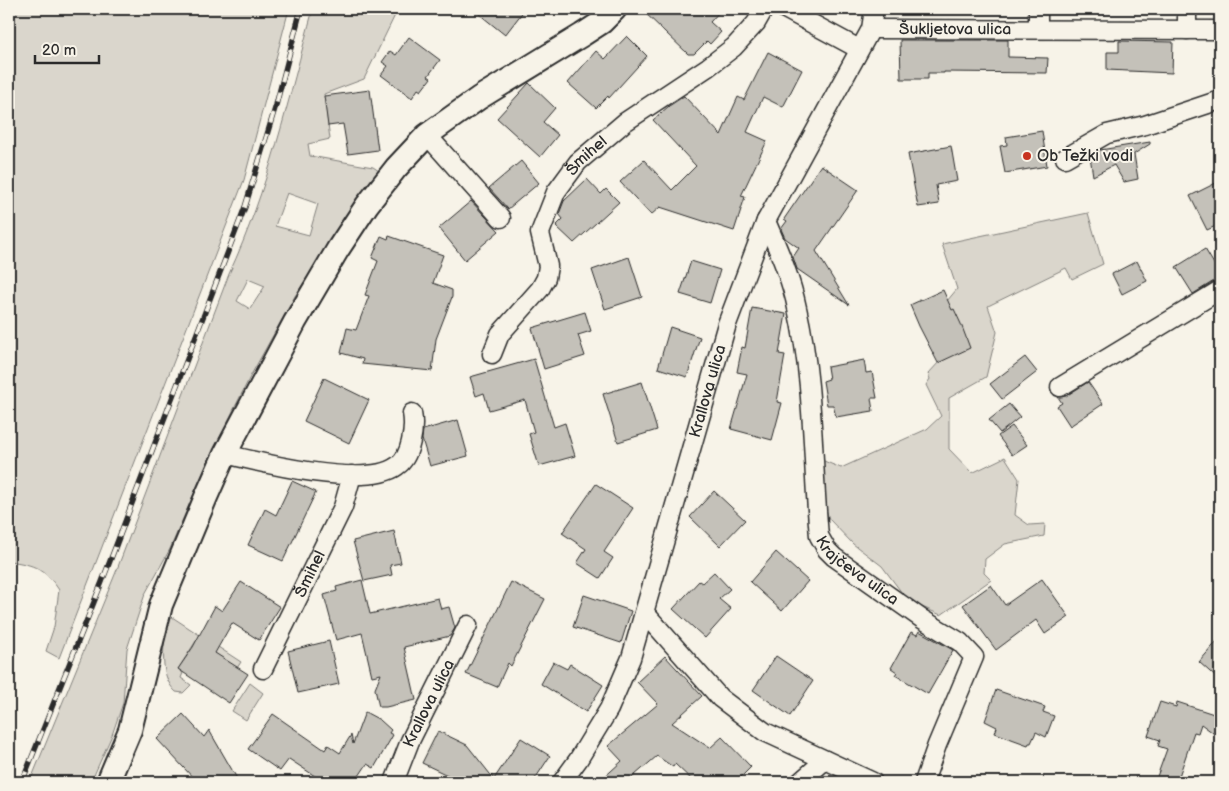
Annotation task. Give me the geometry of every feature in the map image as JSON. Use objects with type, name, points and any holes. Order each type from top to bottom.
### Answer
[{"type":"street","points":[[108,782],[130,730],[161,605],[225,454],[295,322],[338,249],[367,205],[396,168],[427,135],[479,98],[602,22],[615,9]]},
{"type":"street","name":"Šmihel","points":[[492,354],[500,334],[540,289],[546,278],[548,266],[540,233],[556,192],[578,162],[625,122],[708,67],[734,47],[756,23],[764,9]]},
{"type":"street","points":[[785,9],[859,49]]},
{"type":"street","name":"Krallova ulica","points":[[562,782],[610,709],[631,658],[727,324],[766,221],[871,29],[874,9]]},
{"type":"street","points":[[1038,9],[1038,29]]},
{"type":"street","points":[[1186,30],[1187,9]]},
{"type":"street","name":"Šukljetova ulica","points":[[871,29],[1220,30]]},
{"type":"street","points":[[1066,158],[1107,134],[1145,125],[1220,100]]},
{"type":"street","points":[[427,135],[500,218]]},
{"type":"street","name":"Krajčeva ulica","points":[[766,221],[783,260],[797,307],[809,382],[819,536],[827,550],[834,557],[922,619],[960,642],[974,657],[937,745],[924,782]]},
{"type":"street","points":[[1060,387],[1220,290]]},
{"type":"street","points":[[225,454],[278,466],[352,476],[379,473],[396,468],[402,463],[410,445],[414,422],[412,413]]},
{"type":"street","name":"Šmihel","points":[[263,669],[343,507],[352,476]]},
{"type":"street","points":[[645,613],[720,698],[765,732],[873,782]]},
{"type":"street","name":"Krallova ulica","points":[[394,782],[410,741],[468,625]]},
{"type":"street","points":[[800,782],[825,760]]},
{"type":"shaded area","points":[[9,9],[289,9],[244,180],[59,658],[46,651],[54,627],[59,590],[49,577],[38,569],[26,564],[9,561]]},
{"type":"shaded area","points":[[313,9],[398,9],[364,79],[324,94],[330,139],[308,144],[310,156],[373,167],[379,171],[295,296],[251,375],[207,463],[170,549],[145,594],[127,649],[123,703],[112,735],[91,782],[30,782],[116,572],[255,210],[277,143]],"holes":[[[287,193],[318,204],[309,235],[275,226]],[[248,279],[265,286],[250,309],[237,301]]]},
{"type":"shaded area","points":[[1088,213],[1103,264],[1072,279],[1066,268],[988,306],[997,332],[986,377],[949,398],[949,449],[972,473],[1005,457],[1019,479],[1015,515],[1029,525],[1045,524],[1044,536],[1005,544],[985,559],[984,573],[991,580],[941,615],[908,601],[882,566],[853,544],[829,519],[818,482],[819,459],[841,468],[927,429],[941,416],[926,385],[930,379],[928,374],[940,361],[920,318],[918,300],[947,301],[957,289],[942,244]]},
{"type":"shaded area","points":[[169,615],[241,662],[237,668],[196,641],[178,669],[183,673],[181,678],[191,685],[183,693],[176,692],[166,676],[163,655]]},
{"type":"shaded area","points":[[250,683],[263,693],[246,720],[232,711]]},
{"type":"building","points":[[473,9],[525,9],[505,35]]},
{"type":"building","points":[[641,9],[722,9],[710,22],[721,32],[710,44],[707,41],[694,54],[688,54]]},
{"type":"building","points":[[627,36],[647,56],[609,98],[608,96],[596,108],[568,83],[596,51],[605,59]]},
{"type":"building","points":[[409,37],[440,60],[428,76],[431,78],[421,91],[418,89],[412,98],[381,75],[388,66],[382,62],[390,51],[396,55]]},
{"type":"building","points":[[900,40],[1008,40],[1008,57],[1048,58],[1047,73],[944,72],[928,73],[928,79],[901,79]]},
{"type":"building","points":[[1119,41],[1173,42],[1172,73],[1107,70],[1107,52],[1119,52]]},
{"type":"building","points":[[768,52],[802,70],[783,107],[763,97],[747,132],[767,141],[741,196],[745,197],[734,231],[660,207],[651,215],[620,182],[644,160],[672,190],[696,166],[653,120],[684,96],[721,135],[738,97],[744,100]]},
{"type":"building","points":[[529,83],[555,108],[543,122],[558,135],[540,157],[497,118]]},
{"type":"building","points":[[370,90],[378,150],[348,154],[343,124],[328,126],[324,96]]},
{"type":"building","name":"Ob Težki vodi","points":[[1042,131],[1047,166],[1005,173],[1000,146],[1007,145],[1006,137]]},
{"type":"building","points":[[1150,142],[1150,144],[1134,154],[1138,179],[1124,182],[1114,165],[1093,176],[1090,156],[1100,150]]},
{"type":"building","points":[[951,146],[957,181],[936,185],[939,204],[918,207],[908,154]]},
{"type":"building","points":[[521,161],[539,183],[508,209],[489,188]]},
{"type":"building","points":[[821,165],[858,190],[816,251],[849,305],[797,269],[793,257],[799,248],[785,238],[781,229],[787,221],[784,219]]},
{"type":"building","points":[[587,179],[601,194],[606,189],[619,202],[574,243],[556,226],[563,219],[559,214],[564,201]]},
{"type":"building","points":[[1220,181],[1220,224],[1207,230],[1190,196]]},
{"type":"building","points":[[471,201],[499,231],[465,260],[439,228]]},
{"type":"building","points":[[381,236],[388,239],[389,236],[443,255],[433,283],[452,290],[452,297],[436,339],[432,371],[362,364],[363,359],[341,353],[347,328],[356,330],[369,296],[365,295],[378,261],[372,258]]},
{"type":"building","points":[[1205,249],[1220,274],[1220,279],[1193,294],[1176,267]]},
{"type":"building","points":[[629,257],[642,297],[605,309],[592,270]]},
{"type":"building","points":[[691,261],[720,270],[710,303],[680,294]]},
{"type":"building","points":[[1137,261],[1147,281],[1122,294],[1112,274]]},
{"type":"building","points":[[943,290],[961,324],[970,348],[938,363],[910,305]]},
{"type":"building","points":[[752,308],[786,314],[779,354],[785,355],[777,402],[782,403],[772,440],[731,429],[747,374],[737,372],[742,347],[745,348]]},
{"type":"building","points":[[585,312],[591,331],[578,335],[585,356],[544,369],[532,328]]},
{"type":"building","points":[[670,327],[700,337],[687,377],[658,368]]},
{"type":"building","points":[[1025,357],[1037,372],[1002,399],[990,384]]},
{"type":"building","points":[[534,359],[554,427],[565,423],[575,456],[539,466],[529,434],[534,432],[525,400],[489,410],[484,393],[476,396],[470,377]]},
{"type":"building","points":[[864,360],[866,373],[872,372],[877,398],[871,398],[873,411],[836,417],[833,405],[827,405],[823,381],[829,379],[827,367]]},
{"type":"building","points":[[324,378],[369,400],[349,443],[304,421]]},
{"type":"building","points":[[642,382],[657,430],[618,442],[603,394]]},
{"type":"building","points":[[1088,382],[1103,404],[1070,426],[1057,406],[1062,403],[1058,397],[1066,396]]},
{"type":"building","points":[[1009,404],[1020,417],[1000,433],[989,420]]},
{"type":"building","points":[[458,420],[468,456],[430,466],[422,439],[423,430]]},
{"type":"building","points":[[1012,426],[1027,445],[1012,455],[998,436]]},
{"type":"building","points":[[292,481],[316,492],[283,561],[248,545],[265,509],[276,515]]},
{"type":"building","points":[[596,484],[633,508],[604,552],[613,558],[600,578],[577,563],[586,549],[562,533]]},
{"type":"building","points":[[714,491],[745,520],[720,546],[690,517]]},
{"type":"building","points":[[394,531],[401,563],[390,565],[392,575],[364,581],[353,541]]},
{"type":"building","points":[[776,552],[808,581],[782,611],[750,582]]},
{"type":"building","points":[[714,572],[730,589],[719,599],[731,609],[705,638],[673,609],[699,581],[702,583]]},
{"type":"building","points":[[1042,579],[1069,617],[1045,634],[1036,620],[996,650],[963,605],[991,585],[1005,605]]},
{"type":"building","points":[[362,580],[370,614],[438,598],[441,609],[449,607],[455,628],[450,636],[404,647],[416,700],[379,707],[375,689],[381,674],[372,676],[362,633],[336,640],[324,595],[337,591],[336,587]]},
{"type":"building","points":[[241,582],[280,607],[259,640],[232,623],[215,653],[248,674],[229,703],[178,669],[193,647],[215,606],[222,611]]},
{"type":"building","points":[[511,582],[545,599],[511,666],[508,663],[497,687],[466,674]]},
{"type":"building","points":[[584,595],[631,611],[621,643],[573,627]]},
{"type":"building","points":[[919,631],[953,650],[928,694],[895,675],[897,672],[891,668],[911,632],[917,635]]},
{"type":"building","points":[[1220,638],[1220,681],[1199,662]]},
{"type":"building","points":[[329,641],[339,684],[298,693],[288,651]]},
{"type":"building","points":[[665,656],[702,696],[672,723],[710,748],[722,737],[751,767],[736,782],[694,782],[675,764],[673,767],[657,756],[627,782],[599,782],[622,761],[608,746],[658,704],[637,682]]},
{"type":"building","points":[[776,656],[813,681],[790,716],[753,690]]},
{"type":"building","points":[[553,662],[567,669],[570,664],[603,685],[586,712],[541,684]]},
{"type":"building","points":[[996,690],[1045,707],[1043,712],[1054,716],[1046,737],[1036,732],[1031,743],[1028,745],[995,733],[997,727],[985,721]]},
{"type":"building","points":[[1160,702],[1176,707],[1177,702],[1220,716],[1220,738],[1201,724],[1198,733],[1194,732],[1177,782],[1155,782],[1167,749],[1158,746],[1160,740],[1148,736]]},
{"type":"building","points":[[365,712],[380,720],[391,730],[389,733],[393,735],[374,768],[367,764],[355,782],[324,782],[289,759],[280,771],[248,749],[273,714],[325,750],[328,745],[340,753],[351,735],[353,744]]},
{"type":"building","points":[[183,714],[204,737],[209,730],[239,782],[197,782],[157,739]]},
{"type":"building","points":[[438,731],[467,745],[494,779],[521,738],[550,756],[533,782],[462,782],[422,763]]},
{"type":"railway","points":[[22,782],[102,582],[245,207],[276,105],[301,9]]},
{"type":"place","name":"Ob Težki vodi","points":[[1027,156]]}]
